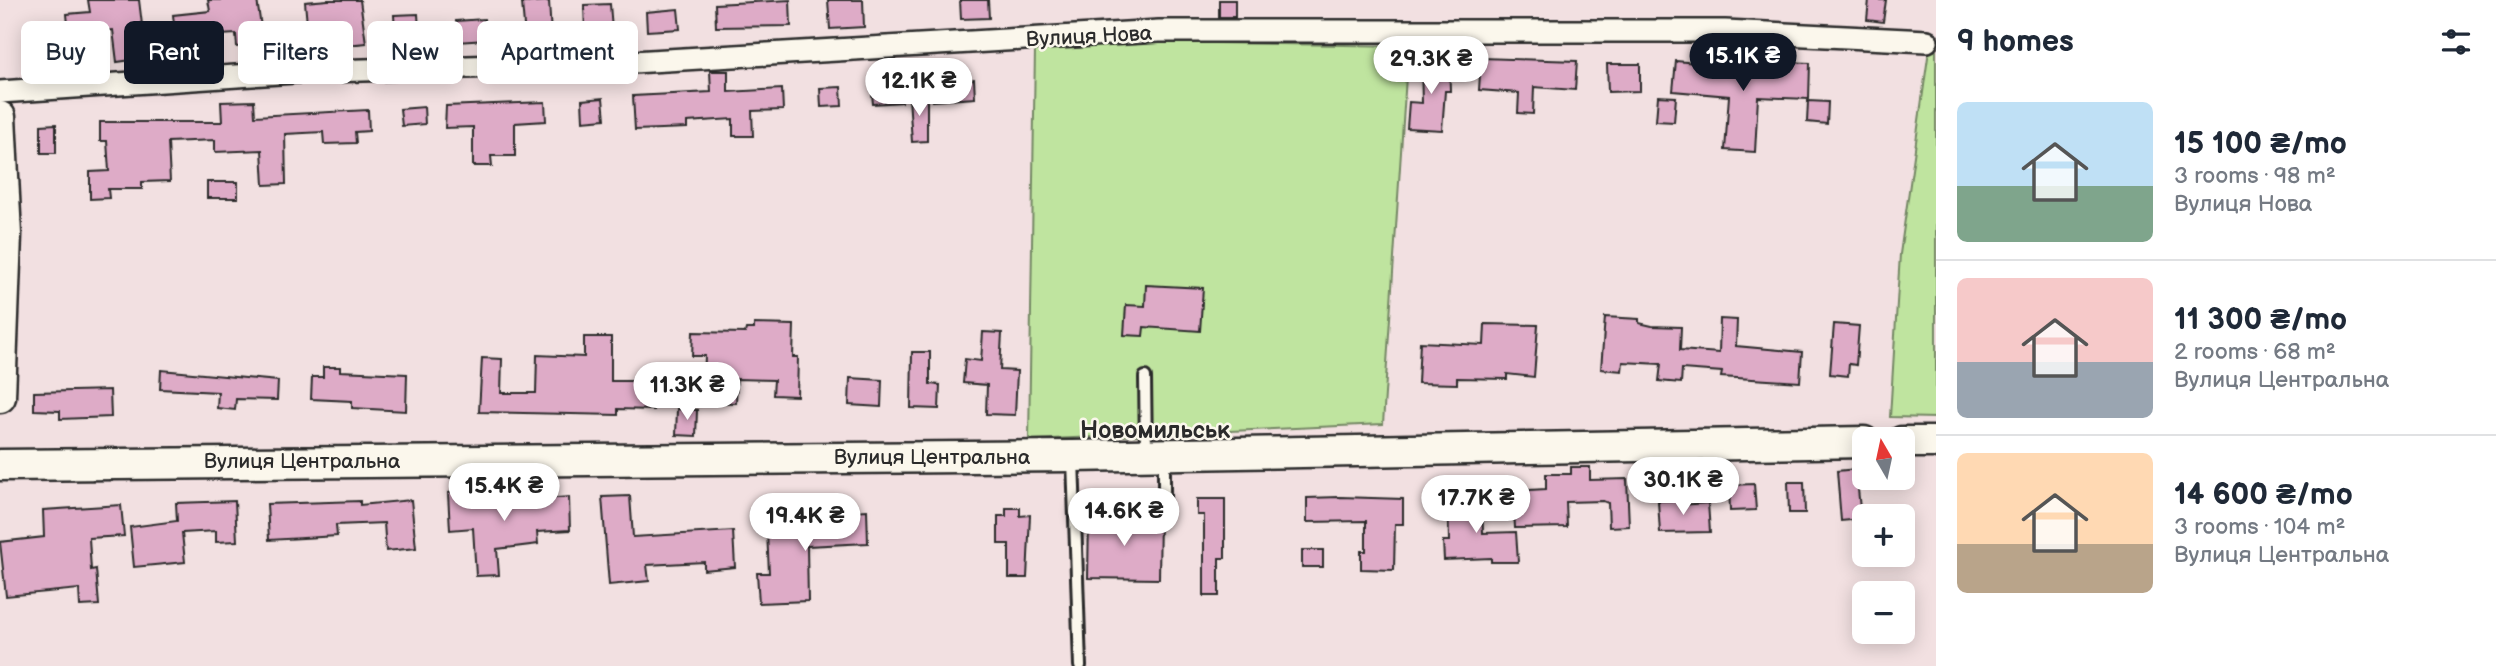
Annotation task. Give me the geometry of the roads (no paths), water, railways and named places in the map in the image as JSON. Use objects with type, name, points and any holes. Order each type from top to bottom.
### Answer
[{"type":"street","name":"Вулиця Нова","points":[[0,92],[295,72],[633,62],[1159,31],[1725,31],[1931,42]]},
{"type":"street","points":[[0,117],[6,235],[0,397]]},
{"type":"street","name":"Вулиця Центральна","points":[[0,465],[1073,456],[1852,442]]},
{"type":"street","points":[[1915,442],[1936,442]]},
{"type":"lane","points":[[1119,507],[1164,508],[1145,377]]},
{"type":"lane","points":[[1073,456],[1080,666]]},
{"type":"district","name":"Новомильськ","points":[[1155,430]]}]
